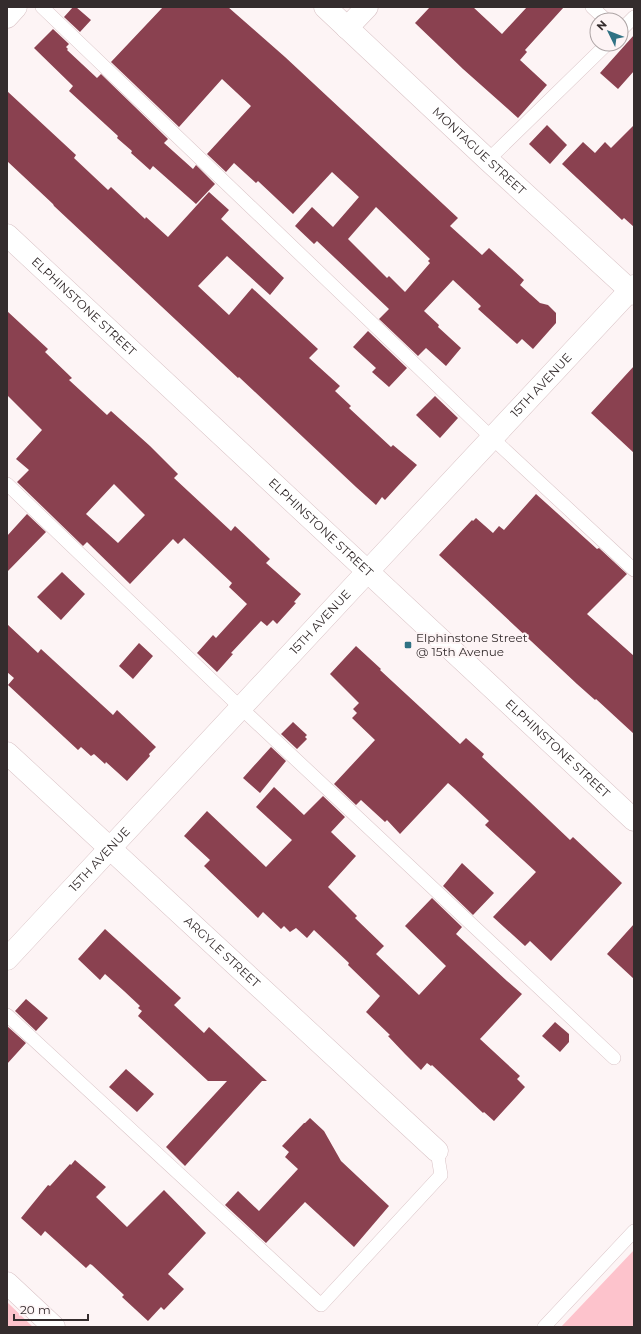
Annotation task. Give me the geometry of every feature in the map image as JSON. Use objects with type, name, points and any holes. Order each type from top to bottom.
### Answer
[{"type":"street","points":[[7,17],[16,7]]},
{"type":"street","name":"MONTAGUE STREET","points":[[325,7],[488,160],[633,290]]},
{"type":"street","points":[[347,28],[367,7]]},
{"type":"street","name":"ELPHINSTONE STREET","points":[[7,235],[634,820]]},
{"type":"street","name":"15TH AVENUE","points":[[7,959],[492,438],[633,290]]},
{"type":"street","name":"ARGYLE STREET","points":[[7,753],[437,1151]]},
{"type":"street","points":[[7,1283],[54,1327]]},
{"type":"lane","points":[[42,7],[492,438],[634,570]]},
{"type":"lane","points":[[488,160],[599,52]]},
{"type":"lane","points":[[7,484],[241,708],[614,1058]]},
{"type":"lane","points":[[7,1015],[321,1305],[441,1175],[437,1151]]},
{"type":"lane","points":[[544,1327],[634,1231]]},
{"type":"shaded area","points":[[634,1250],[634,1327],[561,1327]]},
{"type":"shaded area","points":[[7,1302],[33,1327],[7,1327]]},
{"type":"building","points":[[73,7],[76,7],[91,20],[80,32],[64,17]]},
{"type":"building","points":[[163,7],[228,7],[285,57],[458,218],[450,226],[482,255],[489,248],[524,280],[520,285],[540,303],[548,305],[556,313],[556,323],[533,349],[522,339],[517,344],[478,309],[481,306],[453,280],[424,311],[439,325],[438,327],[461,348],[446,366],[426,348],[418,356],[379,319],[389,309],[317,241],[314,244],[295,226],[312,207],[333,227],[359,197],[332,172],[293,214],[258,181],[256,183],[234,163],[226,172],[207,154],[251,106],[222,79],[179,127],[111,62]],"holes":[[[376,207],[430,259],[428,261],[430,263],[405,292],[389,276],[387,278],[348,239]]]},
{"type":"building","points":[[430,7],[473,7],[502,34],[527,7],[564,7],[525,50],[527,52],[520,60],[547,85],[518,118],[463,69],[415,23]]},
{"type":"building","points":[[53,29],[69,44],[66,47],[68,49],[67,50],[97,78],[101,74],[168,139],[164,143],[193,169],[196,165],[215,184],[196,204],[153,166],[150,170],[131,153],[132,151],[117,138],[118,136],[69,91],[73,86],[34,48]]},
{"type":"building","points":[[634,35],[634,71],[618,89],[600,73],[619,52],[629,52],[629,41]]},
{"type":"building","points":[[7,91],[76,155],[74,158],[108,190],[111,187],[145,219],[146,217],[168,237],[209,192],[229,210],[221,219],[284,278],[270,295],[227,256],[198,286],[229,315],[252,288],[318,349],[309,358],[340,386],[335,391],[351,406],[349,408],[391,447],[393,445],[417,465],[385,500],[382,497],[376,505],[239,377],[238,378],[7,161]]},
{"type":"building","points":[[547,125],[567,145],[550,164],[529,144]]},
{"type":"building","points":[[634,125],[634,227],[624,218],[622,220],[562,164],[583,142],[595,153],[605,142],[611,148]]},
{"type":"building","points":[[7,311],[48,349],[45,352],[72,378],[69,380],[107,415],[111,411],[150,446],[178,474],[174,478],[231,531],[235,526],[270,559],[266,563],[301,594],[294,602],[296,603],[277,624],[273,620],[267,626],[261,621],[231,653],[233,654],[217,672],[197,653],[213,635],[216,638],[247,604],[229,587],[232,583],[184,538],[178,544],[173,539],[130,584],[87,542],[83,546],[17,482],[29,470],[16,459],[42,430],[7,395]],"holes":[[[114,484],[145,515],[118,543],[86,514]]]},
{"type":"building","points":[[368,331],[407,368],[389,387],[372,372],[376,368],[353,347]]},
{"type":"building","points":[[634,366],[634,453],[591,413]]},
{"type":"building","points":[[435,396],[458,418],[440,438],[416,415]]},
{"type":"building","points":[[536,494],[627,574],[587,614],[634,656],[634,734],[596,699],[595,700],[577,684],[439,555],[472,520],[473,521],[476,518],[493,533],[499,526],[504,530]]},
{"type":"building","points":[[27,514],[46,532],[7,572],[7,536]]},
{"type":"building","points":[[62,572],[85,594],[61,620],[37,597]]},
{"type":"building","points":[[7,624],[38,653],[41,649],[113,715],[117,710],[156,747],[149,754],[150,756],[127,781],[106,762],[105,764],[94,754],[91,756],[81,747],[78,750],[8,685],[14,678],[7,672]]},
{"type":"building","points":[[139,643],[153,656],[133,679],[119,666]]},
{"type":"building","points":[[356,646],[460,744],[466,738],[484,754],[482,757],[570,840],[573,837],[622,883],[551,961],[530,941],[525,946],[493,917],[536,872],[485,825],[489,821],[448,783],[400,834],[387,820],[385,822],[361,800],[356,805],[334,784],[375,740],[352,718],[357,713],[353,709],[359,703],[330,674]]},
{"type":"building","points":[[293,722],[307,735],[305,737],[307,739],[297,749],[281,734]]},
{"type":"building","points":[[271,747],[286,761],[260,793],[243,778]]},
{"type":"building","points":[[274,787],[304,815],[323,796],[345,817],[331,832],[356,856],[328,887],[357,916],[355,918],[384,946],[376,954],[419,995],[446,966],[405,926],[432,898],[462,927],[456,934],[522,994],[480,1039],[520,1076],[517,1079],[525,1087],[494,1121],[484,1112],[483,1113],[432,1065],[431,1066],[427,1063],[421,1070],[388,1036],[390,1035],[366,1012],[380,996],[348,965],[349,963],[314,930],[307,938],[296,928],[290,932],[284,926],[281,929],[263,912],[258,918],[204,866],[210,860],[184,836],[207,811],[266,867],[292,840],[256,807]]},
{"type":"building","points":[[462,863],[494,893],[473,915],[443,886]]},
{"type":"building","points":[[634,924],[634,979],[607,954]]},
{"type":"building","points":[[105,929],[181,998],[174,1005],[204,1033],[209,1027],[267,1081],[262,1081],[185,1166],[166,1147],[227,1081],[208,1081],[138,1016],[142,1011],[138,1008],[140,1006],[105,974],[100,980],[78,959]]},
{"type":"building","points":[[26,999],[48,1018],[36,1031],[15,1011]]},
{"type":"building","points":[[555,1022],[569,1034],[569,1042],[560,1052],[542,1036]]},
{"type":"building","points":[[7,1026],[26,1043],[7,1064]]},
{"type":"building","points":[[126,1069],[154,1094],[137,1112],[109,1087]]},
{"type":"building","points":[[310,1118],[324,1131],[341,1161],[389,1206],[354,1247],[305,1202],[266,1243],[225,1205],[238,1191],[259,1211],[298,1169],[285,1157],[289,1152],[282,1146]]},
{"type":"building","points":[[75,1160],[106,1187],[96,1197],[127,1227],[164,1190],[206,1233],[168,1274],[184,1289],[164,1310],[161,1307],[148,1321],[122,1297],[124,1295],[92,1265],[90,1264],[86,1268],[45,1231],[41,1236],[21,1218],[48,1185],[50,1186]]},
{"type":"place","name":"Elphinstone Street @ 15th Avenue","points":[[408,645]]}]
